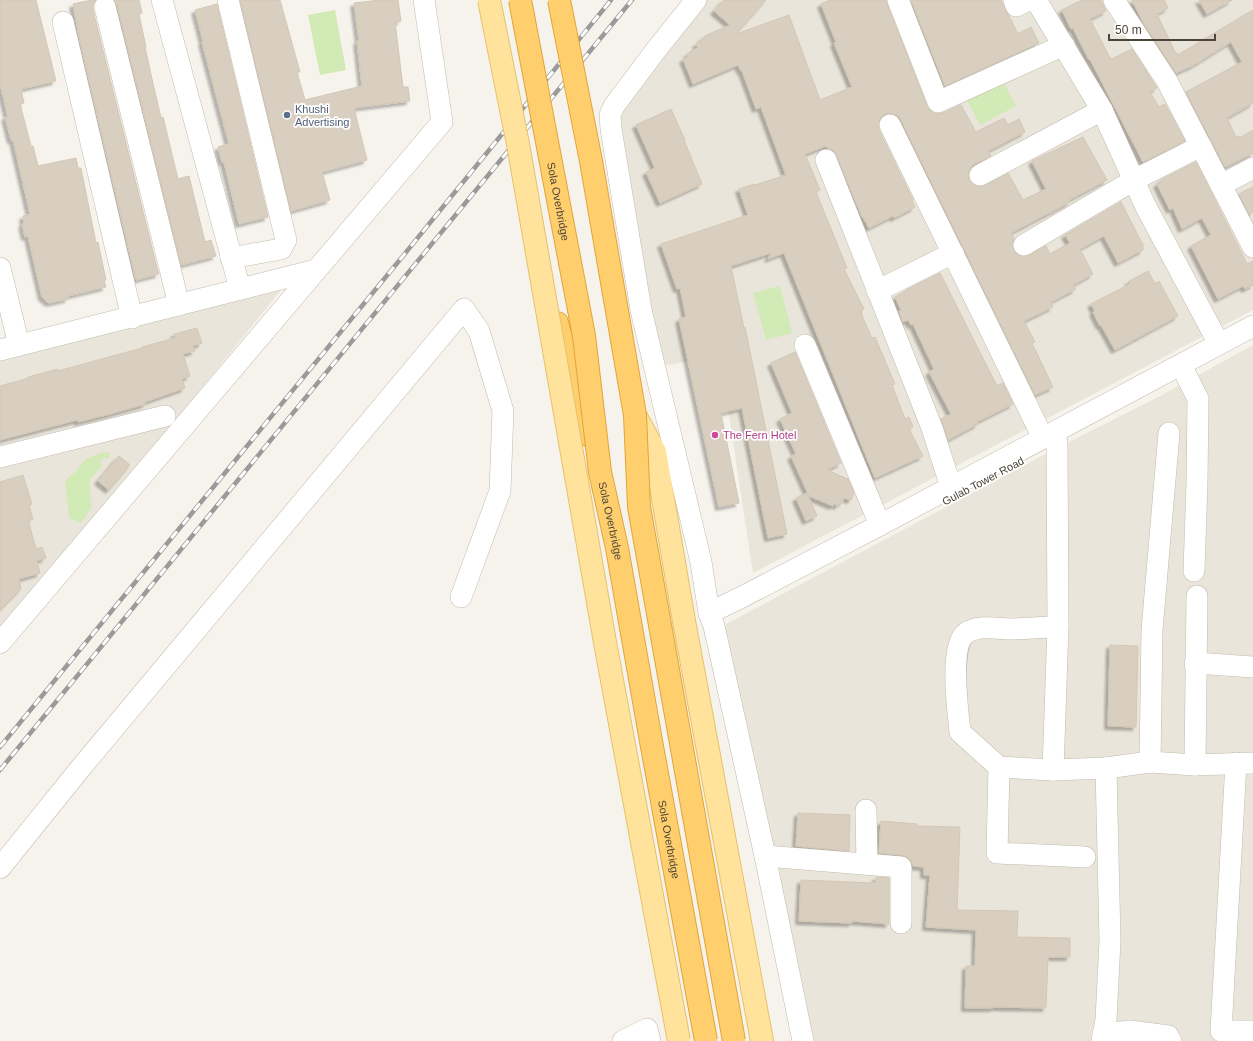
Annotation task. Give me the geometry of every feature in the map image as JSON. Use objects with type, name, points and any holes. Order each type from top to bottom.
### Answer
[{"type":"highway","name":"Sola Overbridge","points":[[520,0],[584,336],[600,472],[617,548],[706,1041]]},
{"type":"highway","points":[[559,0],[591,161],[635,415],[638,507],[734,1041]]},
{"type":"highway","points":[[536,250],[600,472]]},
{"type":"main road","points":[[489,0],[518,144],[606,648],[680,1041]]},
{"type":"main road","points":[[635,415],[655,452],[684,622],[762,1041]]},
{"type":"street","points":[[162,0],[240,289]]},
{"type":"street","points":[[228,0],[286,240],[280,249],[231,258]]},
{"type":"street","points":[[0,644],[442,122],[424,0]]},
{"type":"street","points":[[696,0],[651,56],[614,106],[610,115],[611,128],[642,310],[701,562],[711,619],[765,856],[803,1041]]},
{"type":"street","points":[[898,0],[938,102],[1064,44]]},
{"type":"street","points":[[1014,0],[1016,6],[1028,0]]},
{"type":"street","points":[[1036,0],[1064,44],[1102,110],[1145,205],[1219,344]]},
{"type":"street","points":[[1114,0],[1168,81],[1221,185],[1247,221],[1253,247]]},
{"type":"street","points":[[105,7],[179,305]]},
{"type":"street","points":[[63,22],[132,318]]},
{"type":"street","points":[[980,175],[1102,110]]},
{"type":"street","points":[[890,125],[953,253],[1050,440],[1058,627],[1053,770]]},
{"type":"street","points":[[1024,245],[1134,180],[1201,146]]},
{"type":"street","points":[[826,160],[932,428],[951,487]]},
{"type":"street","points":[[1221,185],[1253,168]]},
{"type":"street","points":[[878,291],[953,253]]},
{"type":"street","points":[[0,268],[10,348],[316,270]]},
{"type":"street","points":[[0,868],[79,770],[464,309],[479,331],[503,411],[500,491],[461,597]]},
{"type":"street","points":[[711,619],[742,597],[951,487],[1050,440],[1253,326]]},
{"type":"street","name":"Gulab Tower Road","points":[[711,619],[747,606],[1050,440],[1154,394],[1253,338]]},
{"type":"street","points":[[805,345],[880,524]]},
{"type":"street","points":[[1186,375],[1198,399],[1194,571]]},
{"type":"street","points":[[0,457],[165,416]]},
{"type":"street","points":[[1150,762],[1152,630],[1169,433]]},
{"type":"street","points":[[1195,765],[1195,663],[1197,596]]},
{"type":"street","points":[[1058,627],[1009,629],[985,628],[972,630],[965,633],[958,645],[956,664],[960,732],[1000,767],[1053,770],[1106,768],[1150,762],[1195,765],[1245,763],[1222,1036],[1253,1031]]},
{"type":"street","points":[[1195,663],[1253,667]]},
{"type":"street","points":[[1000,767],[991,853],[1085,857]]},
{"type":"street","points":[[1106,768],[1110,941],[1106,1020],[1103,1037],[1130,1031],[1168,1036],[1171,1041]]},
{"type":"street","points":[[866,810],[867,864]]},
{"type":"street","points":[[765,856],[901,867],[901,923]]},
{"type":"street","points":[[623,1041],[647,1029],[650,1041]]},
{"type":"shaded area","points":[[704,0],[1253,0],[1253,310],[753,573],[720,356],[662,366],[614,115]]},
{"type":"shaded area","points":[[286,284],[0,636],[0,357]]},
{"type":"shaded area","points":[[1253,345],[1253,1041],[808,1041],[719,628],[1053,450],[1160,396]]},
{"type":"green space","points":[[335,10],[346,70],[320,75],[308,15]]},
{"type":"green space","points":[[1000,76],[1016,106],[980,125],[964,95]]},
{"type":"green space","points":[[780,286],[792,333],[766,340],[753,293]]},
{"type":"green space","points":[[109,452],[110,456],[108,459],[105,457],[100,462],[103,465],[90,479],[92,507],[81,523],[69,518],[65,481],[86,459],[100,453]]},
{"type":"building","points":[[0,0],[36,0],[56,81],[21,89],[24,103],[20,104],[38,166],[76,158],[78,168],[81,168],[96,243],[98,242],[106,280],[104,280],[106,287],[68,296],[68,299],[49,303],[42,297],[28,236],[25,237],[22,224],[24,224],[23,216],[30,214],[13,140],[11,140],[5,117],[8,117],[0,84]]},
{"type":"building","points":[[96,0],[93,4],[93,10],[159,274],[136,280],[80,41],[73,4]]},
{"type":"building","points":[[114,0],[139,0],[142,13],[139,14],[145,47],[161,118],[163,117],[178,179],[189,176],[205,242],[211,240],[216,256],[181,265],[117,4]]},
{"type":"building","points":[[240,0],[280,0],[300,72],[297,72],[305,100],[362,86],[357,41],[359,41],[354,3],[380,0],[398,0],[401,21],[395,22],[403,87],[408,87],[410,101],[354,108],[367,160],[322,172],[330,200],[291,211]]},
{"type":"building","points":[[724,0],[766,0],[736,34],[789,15],[820,100],[852,87],[834,43],[836,42],[821,4],[830,0],[886,0],[930,111],[936,114],[943,113],[961,105],[976,132],[1004,118],[1008,125],[1019,119],[1025,132],[988,151],[991,156],[974,164],[970,168],[968,175],[969,180],[973,185],[979,187],[985,186],[1008,173],[1023,200],[1046,189],[1032,161],[1083,137],[1107,180],[1069,200],[1070,202],[1011,233],[1014,238],[1012,245],[1014,251],[1018,255],[1024,257],[1046,246],[1050,254],[1070,243],[1065,235],[1121,202],[1143,245],[1143,250],[1118,263],[1104,236],[1080,249],[1093,274],[1073,285],[1076,289],[1051,302],[1053,307],[1024,321],[1035,342],[1032,343],[1053,387],[1035,395],[901,120],[897,115],[890,113],[884,114],[878,125],[915,207],[894,218],[893,216],[869,228],[862,217],[834,151],[826,146],[805,154],[820,190],[816,192],[847,268],[844,269],[864,309],[861,311],[863,318],[872,338],[875,337],[895,384],[892,385],[905,419],[909,417],[913,427],[909,429],[923,456],[875,478],[784,253],[768,259],[771,253],[731,266],[744,328],[745,327],[787,534],[768,538],[742,408],[721,413],[739,503],[719,507],[679,319],[686,317],[680,288],[677,289],[661,244],[748,215],[739,189],[786,175],[761,107],[756,109],[742,71],[738,65],[693,84],[683,59],[688,57],[687,54],[692,52],[691,51],[698,48],[696,44],[702,41],[701,39],[706,37],[705,36],[730,25],[714,11]]},
{"type":"building","points":[[911,0],[1001,0],[1018,34],[1031,27],[1039,43],[945,86]]},
{"type":"building","points":[[1082,0],[1101,0],[1106,11],[1090,19],[1110,58],[1112,59],[1132,49],[1157,88],[1150,92],[1159,107],[1165,104],[1185,141],[1143,162],[1090,59],[1089,60],[1073,28],[1071,29],[1062,10]]},
{"type":"building","points":[[1132,0],[1164,0],[1168,8],[1157,14],[1175,52],[1178,55],[1253,10],[1253,103],[1227,118],[1236,137],[1239,136],[1240,138],[1253,130],[1253,153],[1225,167],[1186,92],[1242,62],[1231,42],[1194,65],[1176,73],[1144,24]]},
{"type":"building","points":[[1199,0],[1232,0],[1207,14]]},
{"type":"building","points":[[217,4],[268,217],[239,224],[224,162],[222,162],[218,147],[229,144],[195,10]]},
{"type":"building","points":[[671,109],[702,184],[660,203],[646,172],[655,168],[636,125]]},
{"type":"building","points":[[1196,162],[1247,264],[1253,261],[1253,285],[1245,289],[1243,286],[1218,299],[1191,246],[1211,235],[1202,218],[1182,229],[1173,208],[1170,210],[1157,184],[1162,181],[1161,180]]},
{"type":"building","points":[[1253,187],[1253,212],[1249,214],[1239,194]]},
{"type":"building","points":[[1148,271],[1155,284],[1159,281],[1178,316],[1115,350],[1101,325],[1100,326],[1091,304],[1130,284],[1128,282]]},
{"type":"building","points":[[940,273],[997,386],[1003,383],[1013,404],[977,422],[978,424],[948,440],[941,419],[951,414],[929,372],[934,369],[913,324],[911,325],[908,320],[903,322],[899,311],[901,310],[895,297]]},
{"type":"building","points":[[197,328],[202,343],[193,346],[195,351],[183,354],[190,376],[182,379],[185,388],[145,402],[146,404],[0,440],[0,386],[29,378],[28,377],[58,369],[58,371],[142,348],[175,338],[174,334]]},
{"type":"building","points":[[795,352],[841,463],[827,470],[848,479],[854,493],[851,500],[844,498],[842,503],[840,502],[838,506],[834,504],[833,506],[809,496],[791,456],[796,454],[780,419],[792,413],[771,363]]},
{"type":"building","points":[[119,456],[130,465],[109,490],[98,481]]},
{"type":"building","points":[[23,475],[32,504],[29,505],[33,519],[28,520],[36,549],[42,547],[46,558],[37,561],[40,573],[19,579],[21,589],[0,610],[0,482]]},
{"type":"building","points":[[807,493],[817,516],[806,521],[796,498]]},
{"type":"building","points":[[1110,645],[1138,646],[1136,727],[1108,726]]},
{"type":"building","points":[[798,813],[850,815],[849,851],[796,846]]},
{"type":"building","points":[[881,821],[917,824],[917,826],[960,827],[957,910],[1018,911],[1017,937],[1070,938],[1070,957],[1048,957],[1046,1008],[965,1008],[966,966],[975,966],[976,930],[926,927],[930,875],[924,875],[924,867],[913,866],[907,857],[902,855],[879,853]]},
{"type":"building","points":[[876,877],[889,878],[889,924],[852,921],[852,923],[799,921],[801,880],[876,883]]},
{"type":"railway","points":[[0,747],[611,0]]},
{"type":"railway","points":[[0,770],[632,0]]},
{"type":"place","name":"Khushi Advertising","points":[[287,115]]},
{"type":"place","name":"The Fern Hotel","points":[[715,435]]}]
